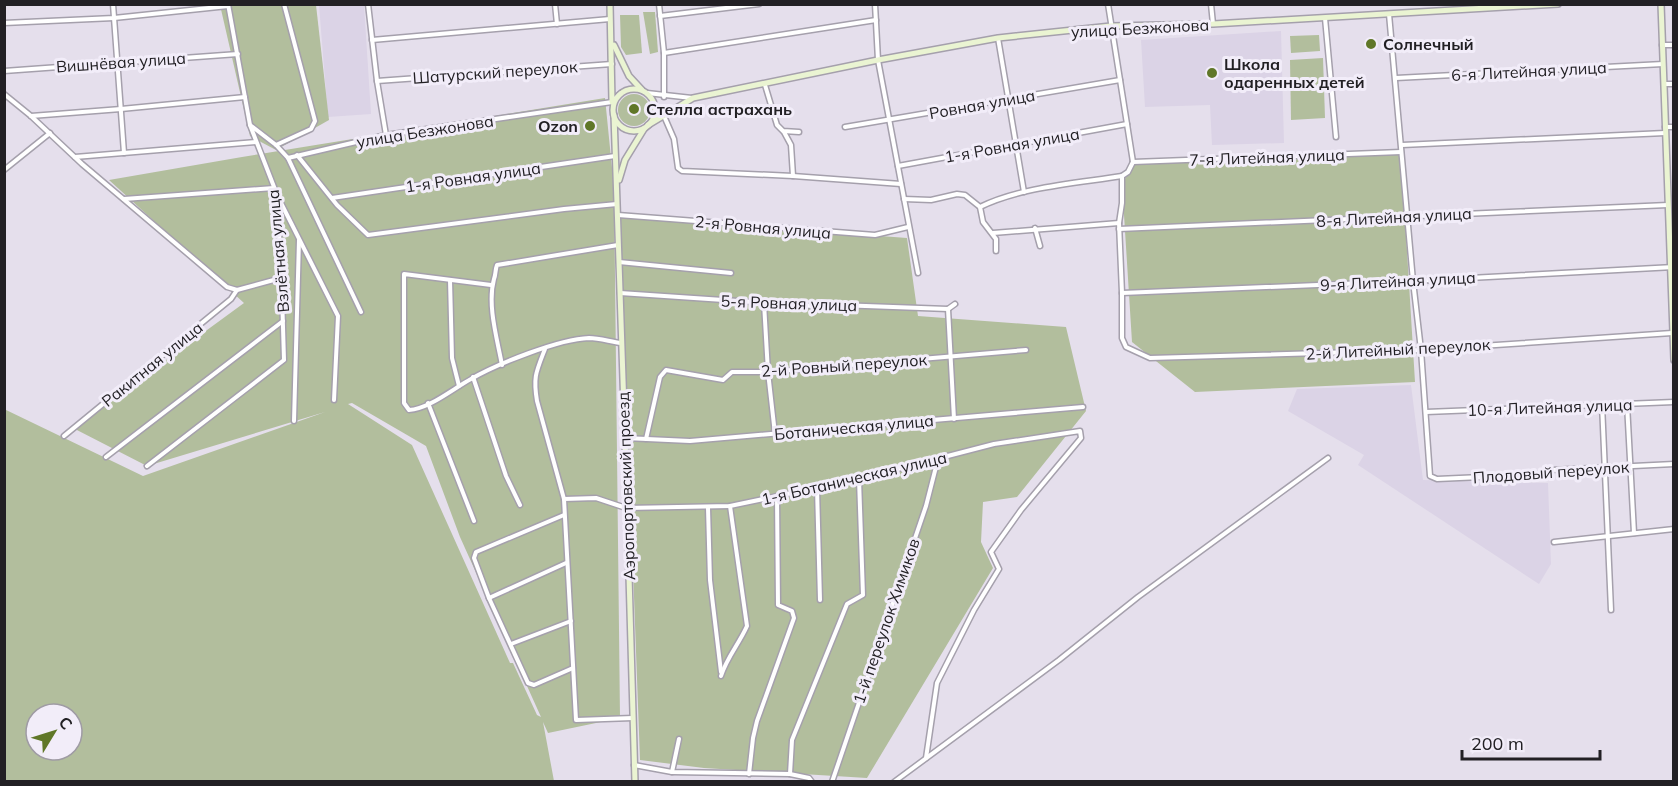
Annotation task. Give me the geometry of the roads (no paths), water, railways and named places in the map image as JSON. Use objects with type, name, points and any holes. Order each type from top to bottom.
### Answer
[{"type":"street","points":[[113,4],[124,153]]},
{"type":"street","points":[[276,145],[311,129],[315,121],[284,4]]},
{"type":"street","points":[[368,4],[386,135]]},
{"type":"street","points":[[555,4],[557,24]]},
{"type":"street","points":[[610,4],[614,115],[617,123],[631,131],[647,126]]},
{"type":"street","points":[[659,4],[664,53],[664,97]]},
{"type":"street","points":[[660,16],[759,4]]},
{"type":"street","points":[[875,4],[878,60],[918,273]]},
{"type":"street","points":[[980,207],[996,199],[1024,192],[1122,176],[1128,172],[1133,162],[1107,4]]},
{"type":"street","points":[[1211,4],[1213,24]]},
{"type":"street","name":"улица Безжонова","points":[[647,126],[693,98],[998,38],[1111,26],[1213,24],[1558,4]]},
{"type":"street","points":[[1661,4],[1665,130],[1670,183],[1668,205],[1674,360]]},
{"type":"street","points":[[4,23],[114,18],[228,5]]},
{"type":"street","name":"Взлётная улица","points":[[147,466],[284,360],[284,320],[275,190],[250,125],[228,5]]},
{"type":"street","points":[[1389,14],[1426,412]]},
{"type":"street","points":[[1325,18],[1336,137]]},
{"type":"street","points":[[372,40],[610,19]]},
{"type":"street","points":[[664,53],[876,20]]},
{"type":"street","points":[[611,38],[624,68],[654,104],[655,112],[625,160],[617,190]]},
{"type":"street","points":[[998,38],[1024,192]]},
{"type":"street","points":[[1662,45],[1674,45]]},
{"type":"street","name":"Вишнёвая улица","points":[[4,71],[238,54]]},
{"type":"street","name":"Шатурский переулок","points":[[377,81],[612,63]]},
{"type":"street","name":"6-я Литейная улица","points":[[1395,78],[1663,64]]},
{"type":"street","name":"Ровная улица","points":[[845,127],[1120,80]]},
{"type":"street","points":[[1664,84],[1674,84]]},
{"type":"street","points":[[765,85],[777,125],[790,145],[793,176]]},
{"type":"street","points":[[613,105],[621,93],[636,89],[664,97],[693,98]]},
{"type":"street","points":[[4,94],[74,157],[227,287],[237,290],[281,278]]},
{"type":"street","points":[[31,116],[245,97]]},
{"type":"street","name":"улица Безжонова","points":[[288,158],[386,135],[613,105]]},
{"type":"street","name":"Аэропортовский проезд","points":[[614,115],[635,782]]},
{"type":"street","points":[[663,115],[674,139],[678,168],[681,170],[901,184]]},
{"type":"street","name":"1-я Ровная улица","points":[[898,166],[1127,124]]},
{"type":"street","points":[[250,125],[276,145],[288,158],[361,312]]},
{"type":"street","points":[[1402,145],[1665,130],[1674,127]]},
{"type":"street","points":[[783,132],[799,132]]},
{"type":"street","points":[[4,170],[50,134]]},
{"type":"street","points":[[74,157],[256,142]]},
{"type":"street","name":"7-я Литейная улица","points":[[1133,162],[1401,152]]},
{"type":"street","points":[[297,155],[331,198],[368,235],[618,204]]},
{"type":"street","name":"1-я Ровная улица","points":[[331,198],[615,156]]},
{"type":"street","points":[[1122,176],[1119,223],[1122,293]]},
{"type":"street","points":[[123,199],[275,190],[338,316],[334,400]]},
{"type":"street","points":[[904,199],[931,201],[957,194],[965,195],[980,207],[985,226],[996,239],[996,250]]},
{"type":"street","name":"8-я Литейная улица","points":[[1119,229],[1668,205]]},
{"type":"street","name":"2-я Ровная улица","points":[[618,215],[875,235],[908,227]]},
{"type":"street","points":[[993,233],[1119,223]]},
{"type":"street","points":[[1035,228],[1040,246]]},
{"type":"street","points":[[294,421],[299,239]]},
{"type":"street","points":[[502,365],[491,285],[498,264],[619,245]]},
{"type":"street","points":[[620,262],[731,273]]},
{"type":"street","name":"9-я Литейная улица","points":[[1122,293],[1672,267]]},
{"type":"street","points":[[491,285],[404,274],[404,403],[406,407],[412,410],[473,377],[545,349],[589,338],[622,343]]},
{"type":"street","points":[[450,280],[452,358],[459,386]]},
{"type":"street","name":"Ракитная улица","points":[[64,436],[231,299],[237,290]]},
{"type":"street","name":"5-я Ровная улица","points":[[620,293],[813,306],[838,304],[948,309]]},
{"type":"street","name":"2-й Литейный переулок","points":[[1122,293],[1122,338],[1126,347],[1150,358],[1421,350],[1672,333]]},
{"type":"street","points":[[764,303],[775,434]]},
{"type":"street","points":[[954,419],[948,309],[955,304]]},
{"type":"street","points":[[106,457],[284,320]]},
{"type":"street","points":[[545,349],[536,373],[535,386],[564,500],[576,720],[633,718]]},
{"type":"street","name":"2-й Ровный переулок","points":[[646,439],[660,377],[666,370],[723,380],[732,372],[768,372],[1026,350]]},
{"type":"street","points":[[473,377],[506,476],[520,505]]},
{"type":"street","name":"10-я Литейная улица","points":[[1426,412],[1674,402]]},
{"type":"street","points":[[428,403],[474,521]]},
{"type":"street","points":[[1602,404],[1611,610]]},
{"type":"street","points":[[1627,404],[1634,533]]},
{"type":"street","name":"Ботаническая улица","points":[[625,438],[690,441],[1083,407]]},
{"type":"street","name":"Плодовый переулок","points":[[1426,412],[1430,476],[1437,479],[1545,474],[1552,470],[1674,464]]},
{"type":"street","name":"1-я Ботаническая улица","points":[[564,500],[596,498],[626,508],[730,506],[859,479],[994,444],[1080,431],[1081,438],[991,552],[999,569],[974,610],[937,682],[926,758]]},
{"type":"street","points":[[894,782],[1059,660],[1147,590],[1328,458]]},
{"type":"street","name":"1-й переулок Химиков","points":[[832,782],[926,506],[938,459]]},
{"type":"street","points":[[790,774],[792,740],[847,604],[863,595],[859,479]]},
{"type":"street","points":[[817,488],[820,600]]},
{"type":"street","points":[[749,774],[757,721],[794,618],[792,611],[778,605],[777,496]]},
{"type":"street","points":[[708,508],[710,580],[721,676],[726,660],[747,626],[730,506]]},
{"type":"street","points":[[564,515],[476,552],[474,558],[489,598],[528,683],[531,685],[573,668]]},
{"type":"street","points":[[1554,542],[1674,530]]},
{"type":"street","points":[[489,598],[566,563]]},
{"type":"street","points":[[511,644],[571,621]]},
{"type":"street","points":[[672,772],[679,739]]},
{"type":"street","points":[[634,765],[672,772],[790,774],[809,778],[812,782]]},
{"type":"place","name":"Солнечный","points":[[1371,44]]},
{"type":"place","name":"Школа одаренных детей","points":[[1212,73]]},
{"type":"place","name":"Стелла астрахань","points":[[634,109]]},
{"type":"place","name":"Ozon","points":[[590,126]]}]
